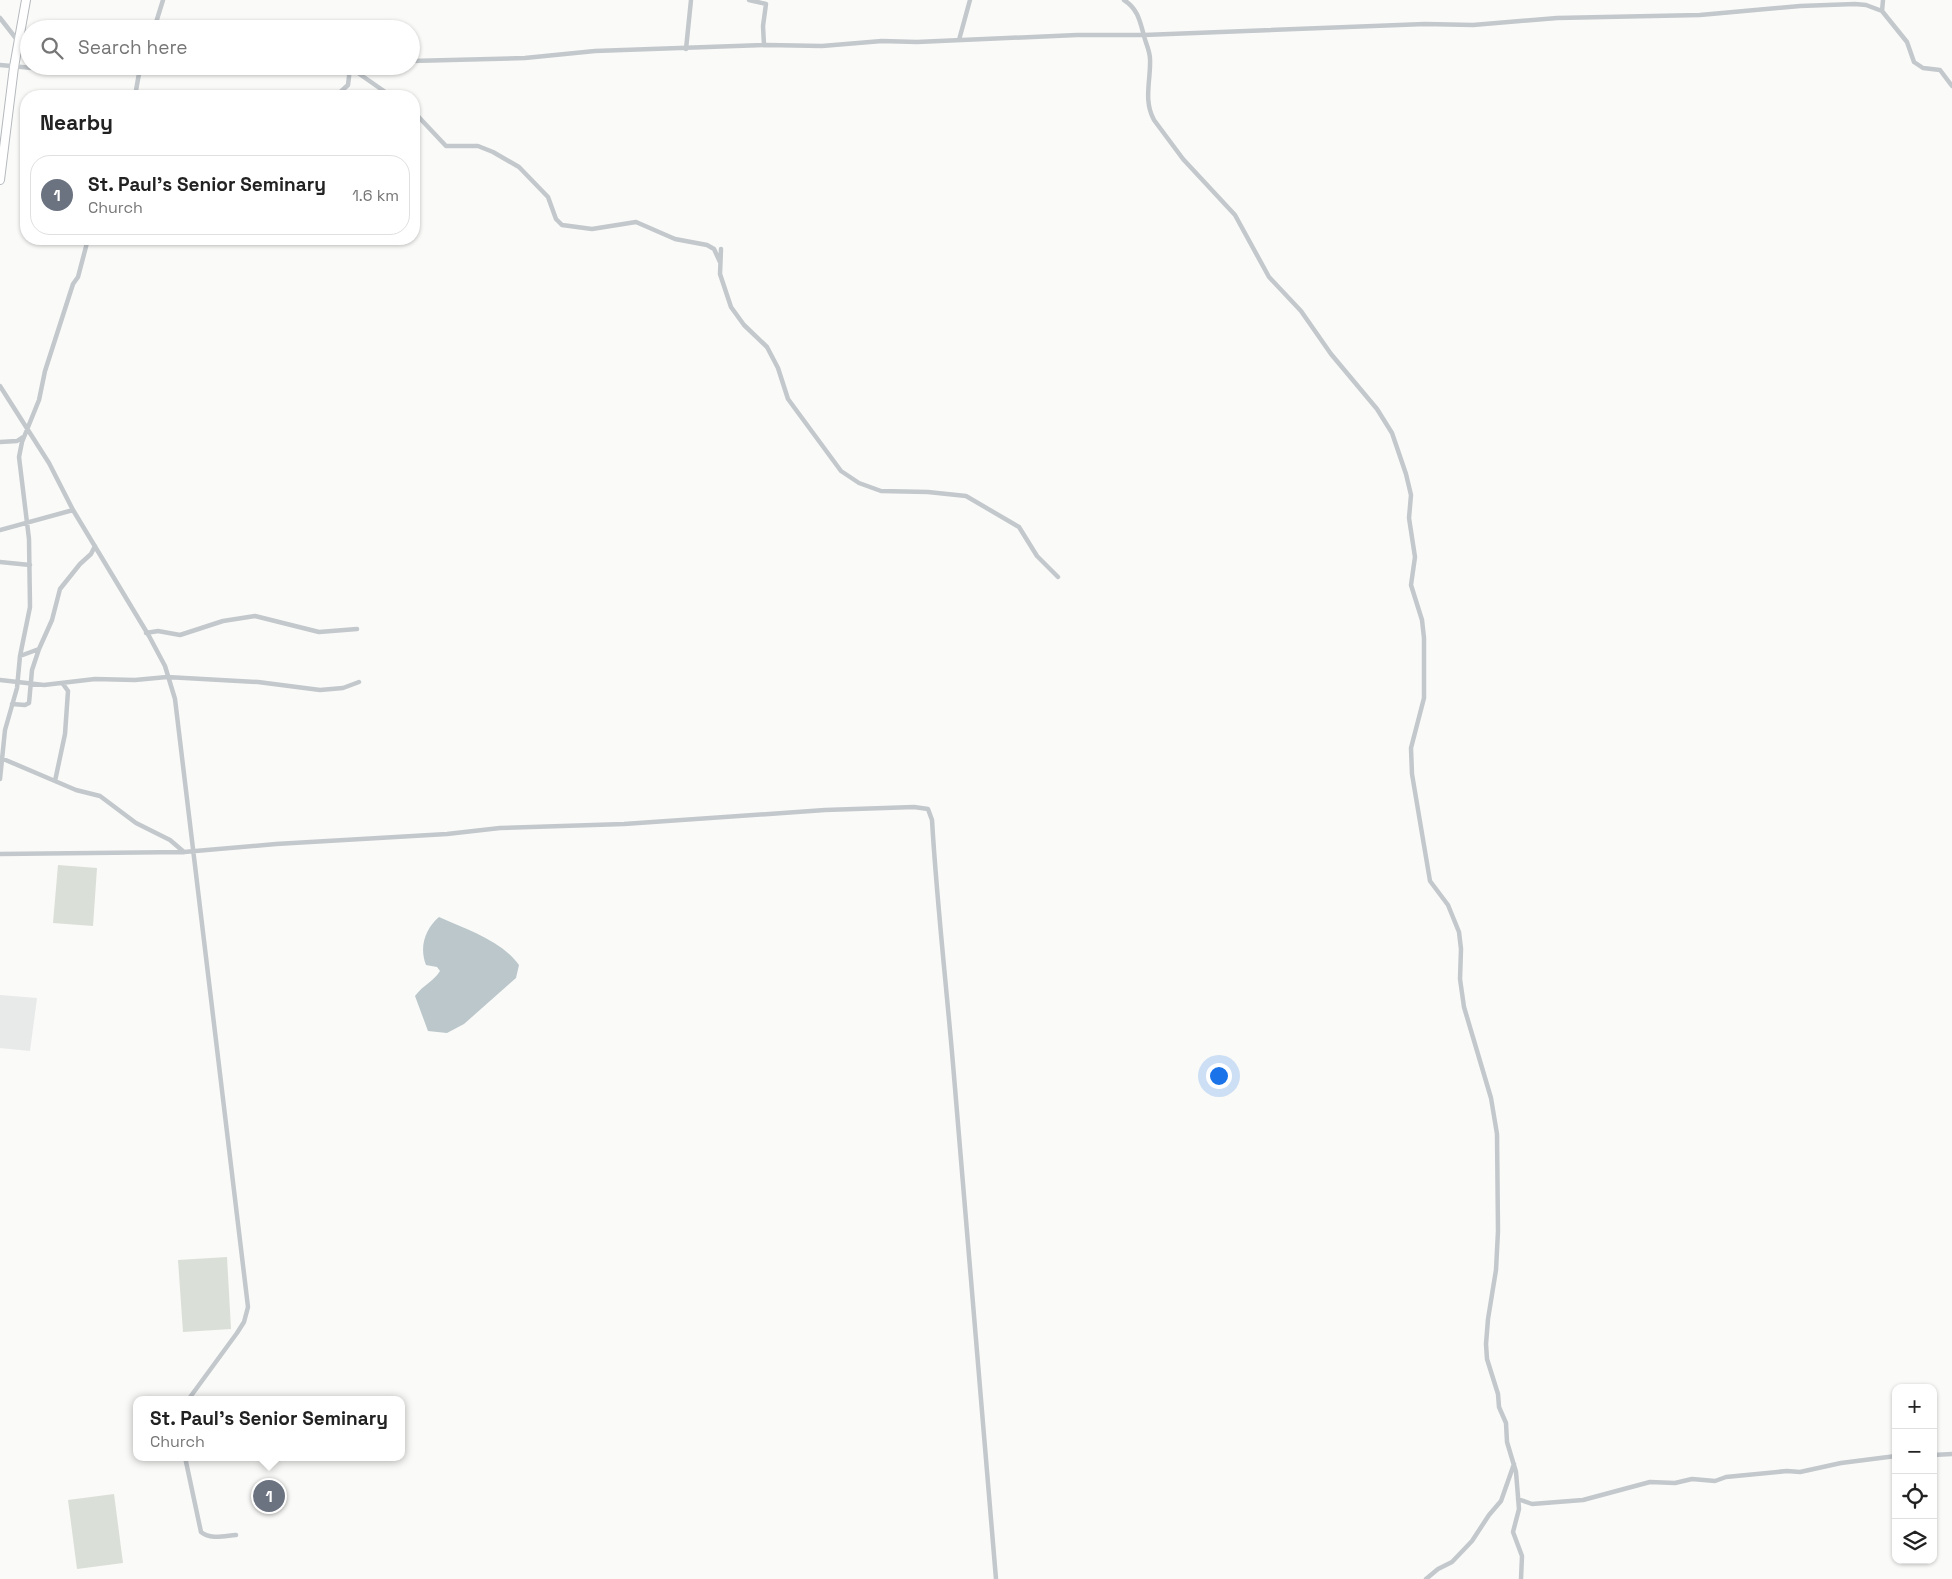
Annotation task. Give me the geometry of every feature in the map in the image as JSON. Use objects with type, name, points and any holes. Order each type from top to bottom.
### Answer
[{"type":"highway","points":[[22,20],[26,0]]},
{"type":"highway","points":[[0,180],[20,31]]},
{"type":"street","points":[[157,20],[163,0]]},
{"type":"street","points":[[686,49],[690,0]]},
{"type":"street","points":[[749,0],[766,4],[763,26],[764,45]]},
{"type":"street","points":[[959,40],[970,0]]},
{"type":"street","points":[[1124,0],[1133,7],[1139,17],[1150,57],[1148,96],[1150,113],[1154,120],[1182,159],[1235,215],[1269,277],[1301,311],[1331,354],[1382,416],[1392,433],[1406,474],[1411,494],[1409,518],[1415,557],[1411,585],[1414,600],[1422,620],[1424,638],[1424,698],[1411,748],[1412,774],[1430,881],[1448,905],[1458,932],[1461,949],[1460,979],[1464,1008],[1491,1098],[1497,1134],[1496,1270],[1486,1344],[1487,1359],[1498,1394],[1499,1407],[1506,1423],[1507,1442],[1514,1464],[1519,1509],[1513,1532],[1522,1556],[1521,1579]]},
{"type":"street","points":[[1882,11],[1883,0]]},
{"type":"street","points":[[420,61],[525,58],[595,52],[764,45],[822,46],[882,41],[1077,35],[1144,35],[1425,24],[1471,26],[1557,18],[1700,15],[1826,5],[1864,5],[1882,11],[1907,42],[1911,59],[1923,68],[1940,70],[1952,86]]},
{"type":"street","points":[[0,18],[18,41]]},
{"type":"street","points":[[0,65],[20,67]]},
{"type":"street","points":[[136,90],[139,75]]},
{"type":"street","points":[[343,90],[348,85],[349,75]]},
{"type":"street","points":[[361,75],[382,90]]},
{"type":"street","points":[[420,118],[446,146],[478,146],[519,167],[548,197],[556,219],[562,225],[592,229],[636,222],[675,239],[707,245],[714,249],[720,263]]},
{"type":"street","points":[[0,779],[5,730],[18,682],[20,656],[30,607],[30,566],[19,466],[24,436],[28,430],[86,245]]},
{"type":"street","points":[[721,249],[720,274],[731,308],[744,325],[773,355],[788,399],[841,471],[859,482],[881,491],[928,492],[966,496],[1019,527],[1037,556],[1058,576]]},
{"type":"street","points":[[0,386],[59,480],[73,510],[165,666],[167,677],[176,699],[248,1306],[240,1328],[191,1396]]},
{"type":"street","points":[[0,442],[16,441],[24,436]]},
{"type":"street","points":[[0,530],[73,510]]},
{"type":"street","points":[[12,704],[25,705],[29,703],[32,670],[52,620],[60,589],[80,564],[91,554],[95,546]]},
{"type":"street","points":[[0,562],[30,566]]},
{"type":"street","points":[[146,633],[158,631],[180,635],[222,622],[255,616],[319,632],[357,629]]},
{"type":"street","points":[[20,656],[39,649]]},
{"type":"street","points":[[0,680],[32,684],[63,684],[95,679],[135,680],[167,677],[258,682],[320,690],[343,688],[359,682]]},
{"type":"street","points":[[55,781],[65,734],[68,691],[63,684]]},
{"type":"street","points":[[1,758],[55,781],[100,796],[136,823],[170,840],[184,852]]},
{"type":"street","points":[[0,854],[54,855],[184,852],[320,841],[447,834],[500,828],[624,824],[825,810],[914,806],[928,809],[932,820],[982,1435],[996,1579]]},
{"type":"street","points":[[1937,1455],[1952,1454]]},
{"type":"street","points":[[1518,1499],[1532,1504],[1583,1500],[1650,1482],[1675,1483],[1692,1479],[1715,1481],[1726,1477],[1786,1471],[1800,1472],[1841,1462],[1892,1456]]},
{"type":"street","points":[[186,1461],[202,1532],[206,1536],[236,1535]]},
{"type":"street","points":[[1426,1579],[1438,1569],[1454,1561],[1472,1541],[1490,1514],[1502,1501],[1514,1464]]},
{"type":"shaded area","points":[[58,865],[97,868],[93,926],[53,923]]},
{"type":"shaded area","points":[[439,917],[493,942],[512,956],[519,965],[516,978],[464,1024],[447,1033],[428,1031],[415,996],[440,971],[437,967],[426,965],[423,952],[427,933]]},
{"type":"shaded area","points":[[0,995],[37,998],[30,1051],[0,1048]]},
{"type":"shaded area","points":[[227,1257],[231,1329],[183,1332],[178,1260]]},
{"type":"shaded area","points":[[114,1494],[123,1563],[77,1569],[68,1500]]},
{"type":"place","name":"St. Paul's Senior Seminary","points":[[269,1496]]}]
